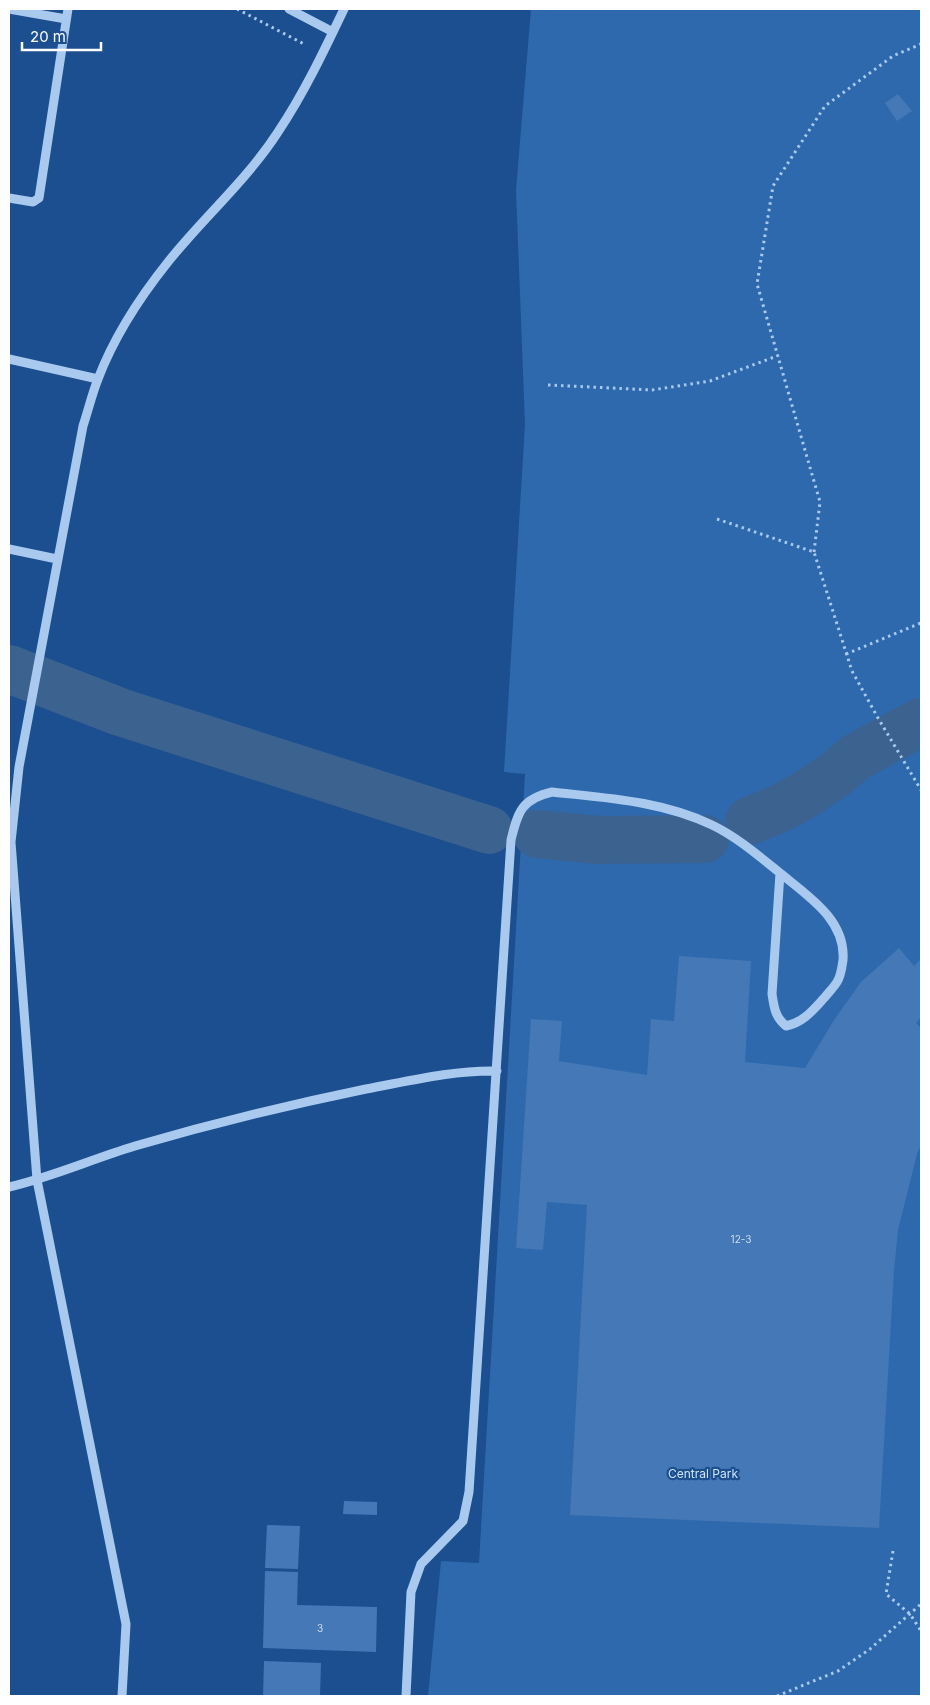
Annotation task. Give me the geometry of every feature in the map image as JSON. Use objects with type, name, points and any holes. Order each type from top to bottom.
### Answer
[{"type":"street","points":[[9,9],[66,19]]},
{"type":"street","points":[[9,198],[34,202],[39,198],[68,9]]},
{"type":"street","points":[[289,9],[333,32]]},
{"type":"street","points":[[122,1696],[126,1624],[36,1180],[11,842],[19,767],[83,426],[98,380],[114,343],[133,311],[167,262],[251,168],[278,133],[305,88],[344,9]]},
{"type":"street","points":[[9,359],[98,380]]},
{"type":"street","points":[[9,548],[57,559]]},
{"type":"street","points":[[406,1696],[410,1592],[421,1564],[463,1520],[469,1492],[512,840],[519,813],[526,803],[537,796],[552,792],[648,803],[679,811],[713,825],[741,842],[780,873],[819,905],[836,925],[844,947],[838,982],[807,1018],[794,1025],[786,1026],[779,1021],[774,1011],[772,994],[780,873]]},
{"type":"street","points":[[9,1187],[36,1180],[133,1146],[262,1112],[399,1083],[471,1071],[496,1071]]},
{"type":"path","points":[[237,9],[304,44]]},
{"type":"path","points":[[921,44],[893,56],[825,106],[773,186],[757,284],[820,502],[814,552],[846,654],[852,671],[921,790]]},
{"type":"path","points":[[548,385],[652,390],[710,381],[777,356]]},
{"type":"path","points":[[717,519],[814,552]]},
{"type":"path","points":[[846,654],[921,623]]},
{"type":"path","points":[[893,1551],[886,1594],[910,1614],[921,1631]]},
{"type":"path","points":[[776,1696],[838,1671],[870,1649],[921,1604]]},
{"type":"green space","name":"Central Park","points":[[531,9],[921,9],[921,1696],[428,1696],[441,1561],[479,1563],[525,774],[504,772],[525,424],[516,190]]},
{"type":"building","points":[[898,94],[912,111],[897,121],[885,103]]},
{"type":"building","points":[[899,948],[914,966],[921,959],[921,1017],[916,1023],[921,1028],[921,1145],[917,1154],[898,1230],[879,1528],[570,1515],[587,1205],[547,1202],[543,1250],[516,1248],[531,1019],[562,1021],[559,1061],[647,1075],[651,1019],[674,1021],[679,956],[751,961],[745,1062],[805,1068],[834,1020],[861,982]]},
{"type":"building","points":[[344,1501],[377,1502],[377,1515],[343,1514]]},
{"type":"building","points":[[267,1525],[300,1526],[298,1569],[265,1568]]},
{"type":"building","points":[[265,1571],[298,1572],[297,1605],[377,1607],[376,1652],[263,1648]]},
{"type":"building","points":[[264,1661],[321,1663],[320,1696],[263,1696]]},
{"type":"waterway","points":[[9,669],[120,712],[489,830]]},
{"type":"waterway","points":[[749,821],[781,808],[806,794],[836,774],[856,757],[921,722]]},
{"type":"waterway","points":[[537,834],[599,840],[705,839]]}]
